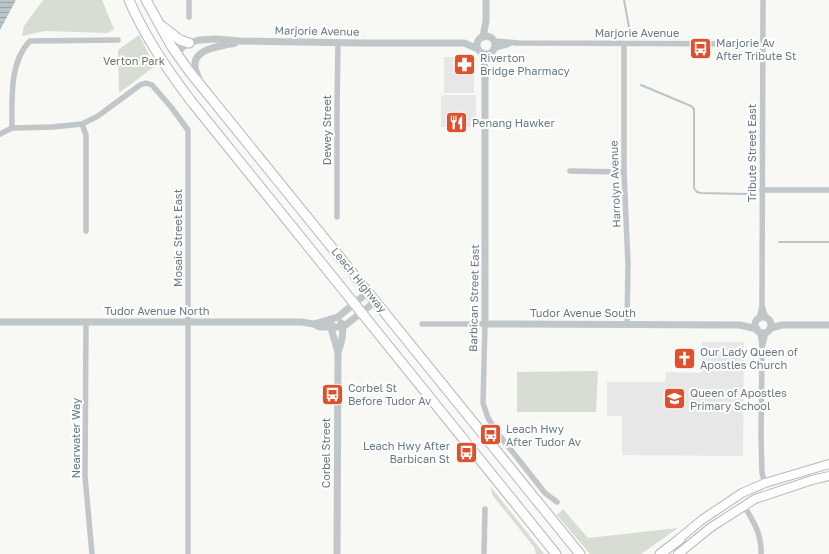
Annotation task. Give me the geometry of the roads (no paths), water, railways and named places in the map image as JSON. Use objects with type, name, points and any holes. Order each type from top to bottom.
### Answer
[{"type":"highway","name":"Leach Highway","points":[[129,0],[135,15],[151,43],[177,82],[221,140],[556,554]]},
{"type":"highway","name":"Leach Highway","points":[[146,0],[178,55],[203,88],[580,554]]},
{"type":"highway","points":[[157,21],[180,40],[189,43]]},
{"type":"highway","points":[[177,82],[173,65],[178,55]]},
{"type":"highway","points":[[662,554],[680,538]]},
{"type":"main road","points":[[680,538],[703,519],[742,493],[765,483],[829,464]]},
{"type":"main road","points":[[678,554],[692,542],[744,506],[760,498],[812,480],[829,476]]},
{"type":"street","points":[[189,0],[189,17]]},
{"type":"street","points":[[480,51],[477,44],[482,37],[486,21],[486,0]]},
{"type":"street","name":"Tribute Street East","points":[[763,0],[763,325],[761,437],[762,463],[765,483]]},
{"type":"street","points":[[486,21],[493,45]]},
{"type":"street","name":"Marjorie Avenue","points":[[464,44],[470,40],[482,37],[493,45],[511,43],[762,44]]},
{"type":"street","name":"Marjorie Avenue","points":[[189,43],[199,40],[216,39],[241,41],[387,44],[464,44],[486,54],[493,45]]},
{"type":"street","points":[[12,128],[14,78],[20,57],[24,48],[30,41],[118,40]]},
{"type":"street","name":"Marjorie Avenue","points":[[203,88],[195,66],[198,55],[209,49],[241,41]]},
{"type":"street","name":"Dewey Street","points":[[337,217],[336,108],[338,42]]},
{"type":"street","points":[[178,55],[181,48],[189,43]]},
{"type":"street","name":"Harrolyn Avenue","points":[[624,44],[624,172],[628,264],[627,324]]},
{"type":"street","name":"Barbican Street East","points":[[485,69],[493,45]]},
{"type":"street","name":"Barbican Street East","points":[[480,51],[485,69],[485,324],[483,403],[488,418],[496,431],[545,493],[557,502]]},
{"type":"street","name":"Mosaic Street East","points":[[82,124],[98,116],[140,85],[146,83],[152,85],[188,130],[188,554]]},
{"type":"street","points":[[0,134],[12,128],[53,127],[82,124],[86,135],[86,231]]},
{"type":"street","points":[[570,172],[624,172]]},
{"type":"street","points":[[762,190],[829,190]]},
{"type":"street","name":"Tudor Avenue North","points":[[0,322],[287,322],[314,324],[334,318],[368,292]]},
{"type":"street","points":[[334,318],[343,327],[376,301]]},
{"type":"street","name":"Corbel Street","points":[[334,318],[332,328],[338,352],[337,554]]},
{"type":"street","name":"Nearwater Way","points":[[86,322],[85,476],[92,554]]},
{"type":"street","name":"Tudor Avenue North","points":[[314,324],[320,327],[343,327]]},
{"type":"street","name":"Tudor Avenue South","points":[[422,324],[829,325]]},
{"type":"street","name":"Corbel Street","points":[[338,352],[343,327]]},
{"type":"street","points":[[744,506],[756,526],[760,537],[761,554]]},
{"type":"street","points":[[484,554],[485,509]]},
{"type":"waterway","points":[[624,0],[629,27]]},
{"type":"waterway","points":[[641,85],[691,106],[694,109],[694,188],[697,192],[747,194]]},
{"type":"waterway","points":[[779,242],[829,242]]},
{"type":"place","name":"Marjorie Av After Tribute St","points":[[700,49]]},
{"type":"place","name":"Riverton Bridge Pharmacy","points":[[464,64]]},
{"type":"place","name":"Penang Hawker","points":[[457,123]]},
{"type":"place","name":"Our Lady Queen of Apostles Church","points":[[685,358]]},
{"type":"place","name":"Corbel St Before Tudor Av","points":[[332,394]]},
{"type":"place","name":"Queen of Apostles Primary School","points":[[675,399]]},
{"type":"place","name":"Leach Hwy After Tudor Av","points":[[491,435]]},
{"type":"place","name":"Leach Hwy After Barbican St","points":[[466,452]]},
{"type":"park label","name":"Verton Park","points":[[134,61]]}]
